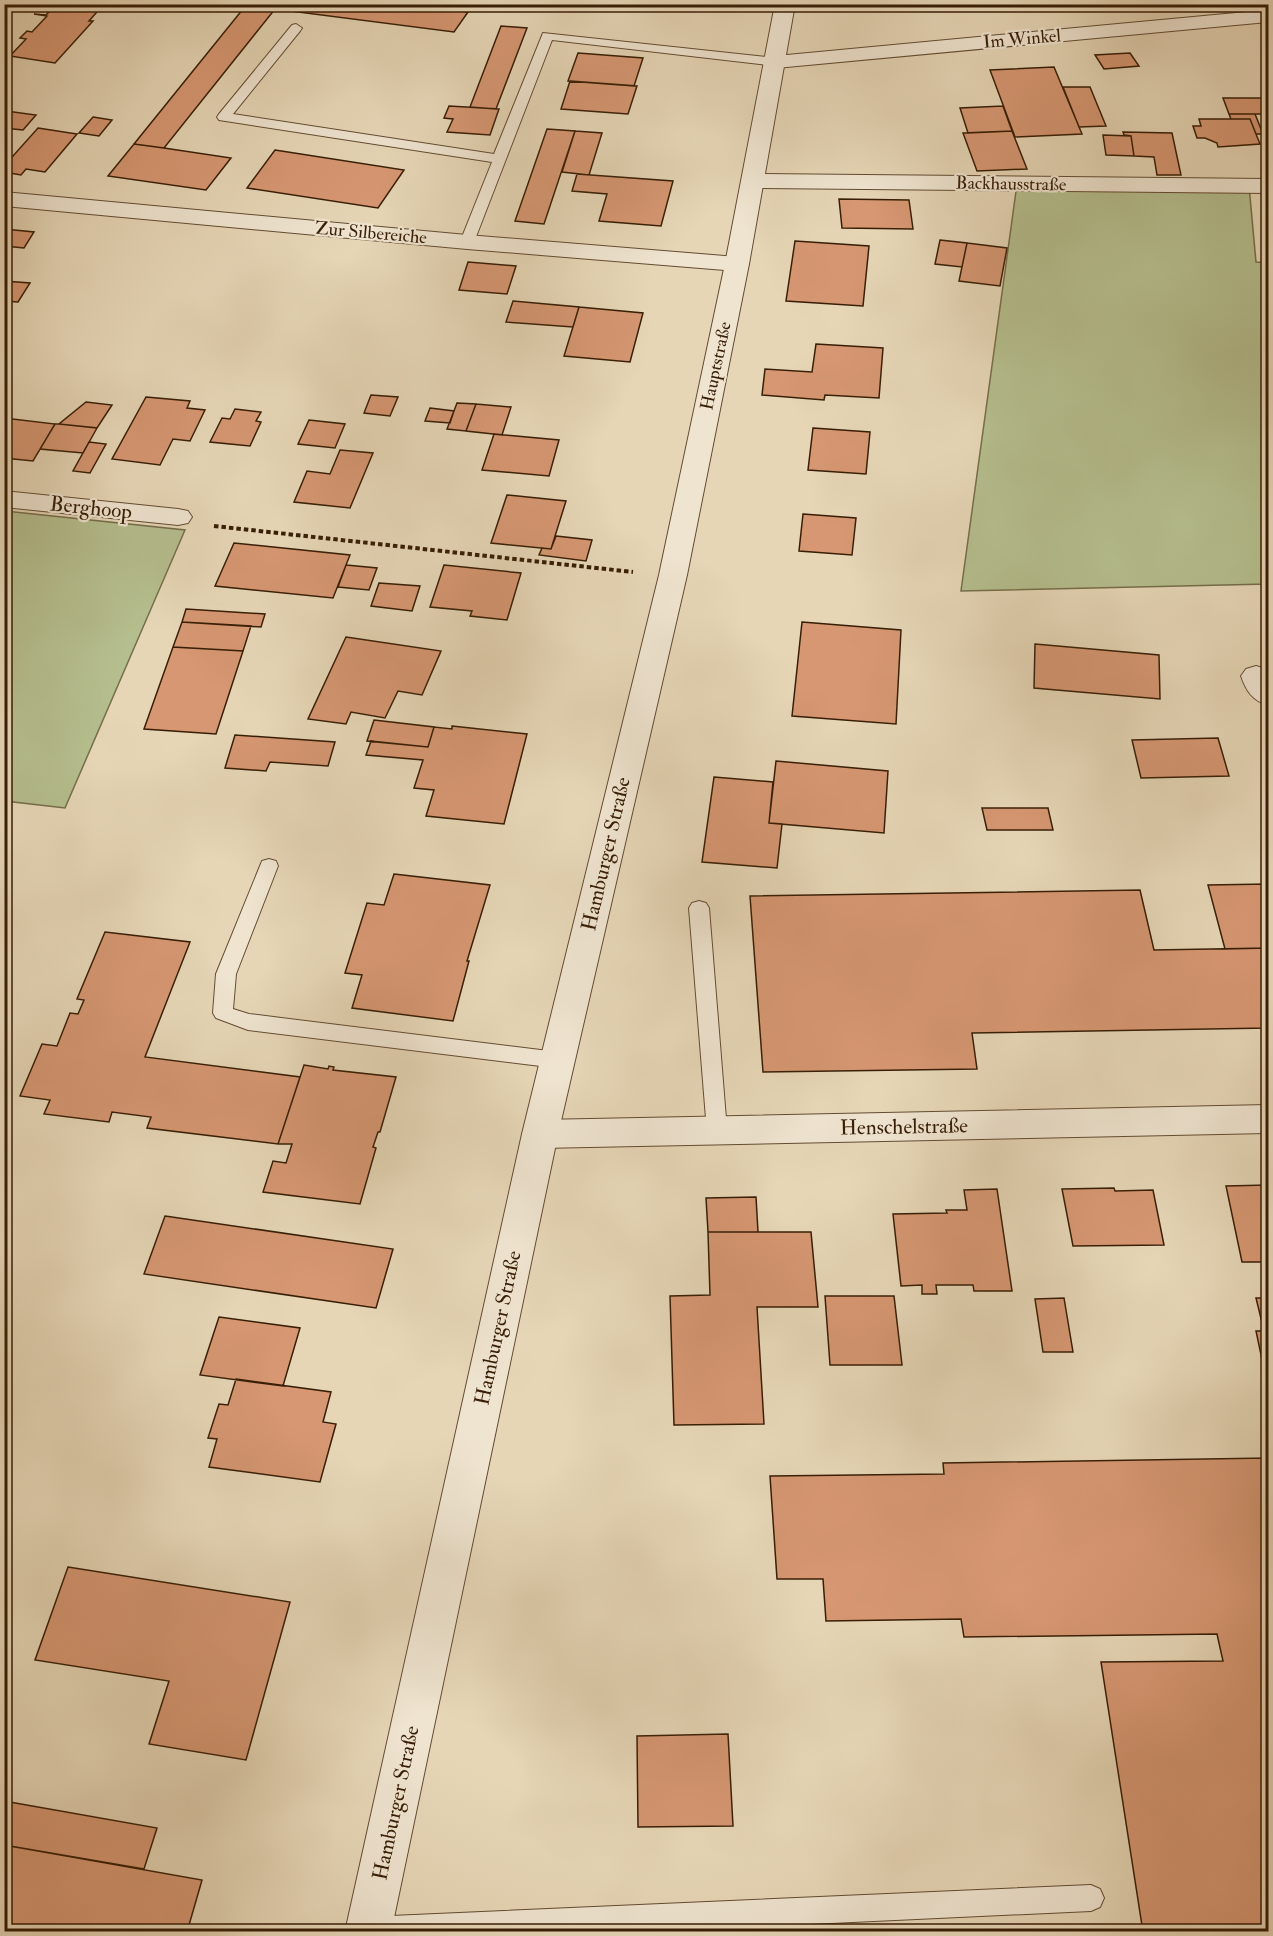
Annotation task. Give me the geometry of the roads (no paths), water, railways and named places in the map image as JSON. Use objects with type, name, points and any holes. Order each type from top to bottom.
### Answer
[{"type":"street","name":"Hauptstraße","points":[[637,726],[672,576],[737,264],[785,4]]},
{"type":"street","name":"Im Winkel","points":[[776,62],[1269,16]]},
{"type":"street","name":"Backhausstraße","points":[[753,182],[1269,186]]},
{"type":"street","name":"Zur Silbereiche","points":[[4,199],[467,242],[737,264]]},
{"type":"street","name":"Berghoop","points":[[4,499],[178,516]]},
{"type":"street","name":"Hamburger Straße","points":[[368,1931],[540,1134],[637,726]]},
{"type":"street","name":"Henschelstraße","points":[[540,1134],[1269,1119]]},
{"type":"lane","points":[[296,28],[224,117],[501,159]]},
{"type":"lane","points":[[467,242],[548,36],[776,62]]},
{"type":"lane","points":[[269,866],[226,974],[223,1013],[248,1022],[557,1060]]},
{"type":"lane","points":[[699,908],[717,1131]]},
{"type":"lane","points":[[368,1931],[1091,1898]]}]
